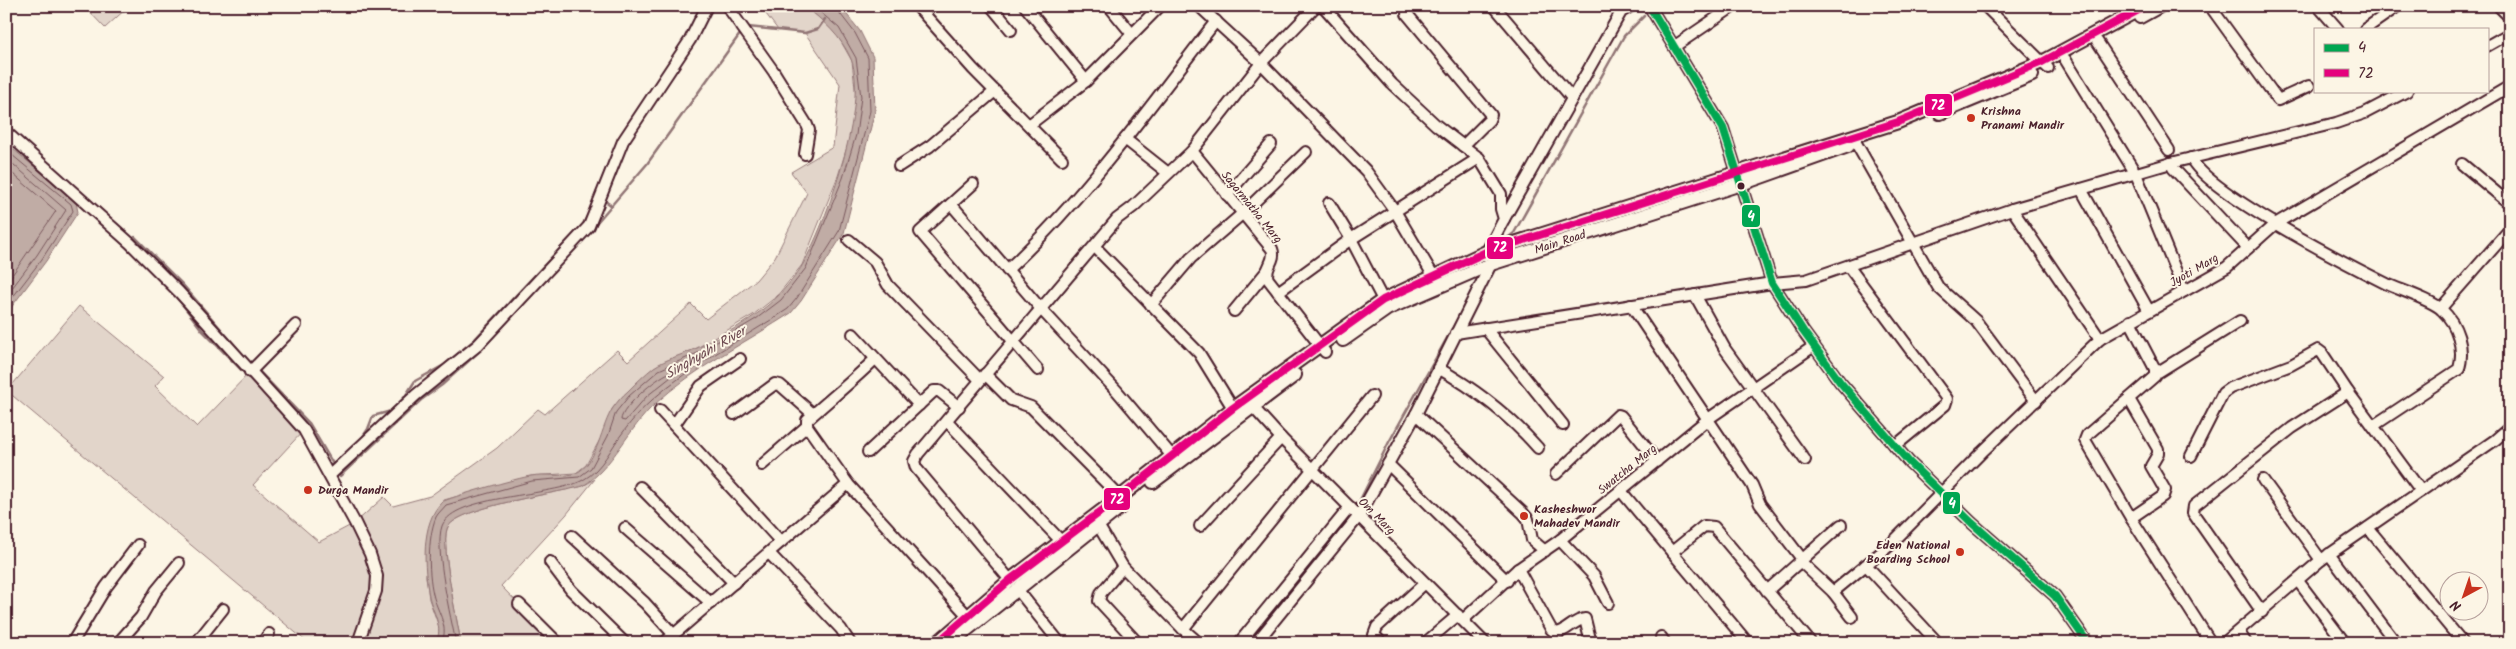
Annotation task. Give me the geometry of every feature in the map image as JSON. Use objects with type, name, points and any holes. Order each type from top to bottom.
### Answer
[{"type":"main road","points":[[2500,6],[2510,16]]},
{"type":"main road","name":"Main Road","points":[[955,638],[967,616],[1098,525],[1175,459],[1235,412],[1323,349],[1387,309],[1437,282],[1489,258],[1739,178],[1856,143],[1964,104],[2045,65],[2152,7]]},
{"type":"main road","name":"Main Road","points":[[1739,178],[1898,122],[2065,59],[2152,7]]},
{"type":"main road","name":"Main Road","points":[[1235,412],[1252,406],[1383,300],[1477,270],[1489,258]]},
{"type":"main road","name":"Main Road","points":[[937,643],[955,638],[1061,541],[1175,459]]},
{"type":"street","points":[[330,475],[416,395],[478,345],[589,226],[623,141],[690,40],[707,6]]},
{"type":"street","points":[[727,6],[774,72],[808,125],[809,130],[805,154]]},
{"type":"street","points":[[917,6],[1028,126],[1062,159]]},
{"type":"street","points":[[992,6],[1011,30]]},
{"type":"street","points":[[1025,6],[1086,81]]},
{"type":"street","points":[[1109,6],[1132,34]]},
{"type":"street","points":[[1028,126],[1086,81],[1160,6]]},
{"type":"street","points":[[1198,6],[1261,63],[1366,171],[1395,210],[1437,282]]},
{"type":"street","points":[[1060,643],[916,468],[914,461],[1040,309],[1095,248],[1117,219],[1192,151],[1261,63],[1316,6]]},
{"type":"street","points":[[1323,6],[1392,84],[1436,125],[1479,158],[1501,194],[1501,209],[1504,219]]},
{"type":"street","points":[[1494,6],[1572,98]]},
{"type":"street","points":[[1256,643],[1359,516],[1416,414],[1456,332],[1504,219],[1572,98],[1618,9],[1631,6]]},
{"type":"street","points":[[1643,6],[1650,6],[1723,128],[1772,283],[1814,346],[1840,382],[1909,462],[2055,596],[2088,643]]},
{"type":"street","points":[[1675,46],[1734,6]]},
{"type":"street","points":[[1985,6],[2045,65]]},
{"type":"street","points":[[2210,6],[2278,100],[2309,86]]},
{"type":"street","points":[[2318,6],[2337,28]]},
{"type":"street","points":[[2366,28],[2398,6]]},
{"type":"street","points":[[1407,14],[1491,114],[1490,120],[1463,146]]},
{"type":"street","points":[[1007,270],[1029,249],[1125,139],[1216,21]]},
{"type":"street","points":[[2488,45],[2510,33]]},
{"type":"street","points":[[2097,41],[2169,150]]},
{"type":"street","points":[[2065,59],[2136,174],[2184,291]]},
{"type":"street","name":"Jyoti Marg","points":[[1833,592],[1890,546],[1943,494],[1982,452],[2100,339],[2227,266],[2275,224],[2510,86]]},
{"type":"street","points":[[899,166],[930,146],[995,91]]},
{"type":"street","points":[[1456,332],[1772,283],[1806,280],[1849,267],[1910,243],[2012,209],[2171,163],[2336,123],[2364,113],[2405,92]]},
{"type":"street","points":[[6,132],[36,161],[93,207],[179,292],[304,430],[330,475],[370,554],[377,576],[376,591],[358,643]]},
{"type":"street","points":[[1125,139],[1168,173]]},
{"type":"street","points":[[1856,143],[1910,243],[1938,288],[1976,321],[2036,402]]},
{"type":"street","points":[[1227,195],[1271,144]]},
{"type":"street","name":"Sagarmatha Marg","points":[[1192,151],[1272,249],[1274,259],[1267,271]]},
{"type":"street","points":[[1151,305],[1191,258],[1242,214],[1306,152]]},
{"type":"street","points":[[1278,292],[1350,239],[1479,158]]},
{"type":"street","points":[[2191,158],[2194,164],[2222,189],[2275,224],[2387,283],[2441,308],[2458,332],[2462,361],[2459,369],[2373,426]]},
{"type":"street","points":[[2171,163],[2173,168],[2248,248]]},
{"type":"street","points":[[2462,164],[2510,204]]},
{"type":"street","points":[[973,184],[920,232],[1038,370]]},
{"type":"street","points":[[2081,189],[2149,310]]},
{"type":"street","points":[[1329,203],[1383,300]]},
{"type":"street","points":[[951,204],[1040,309],[1117,391],[1175,459]]},
{"type":"street","points":[[2012,209],[2100,339]]},
{"type":"street","points":[[2441,308],[2510,229]]},
{"type":"street","points":[[849,240],[875,262],[888,285],[983,377],[1011,400],[1031,407],[1120,497]]},
{"type":"street","points":[[1095,248],[1199,353],[1235,412]]},
{"type":"street","points":[[1849,267],[1947,399],[1945,405],[1895,446]]},
{"type":"street","points":[[1267,271],[1268,279],[1323,349]]},
{"type":"street","points":[[1234,310],[1267,271]]},
{"type":"street","points":[[1695,295],[1725,349],[1805,460]]},
{"type":"street","points":[[1631,305],[1752,485],[1760,504],[1801,560],[1833,592],[1852,617]]},
{"type":"street","points":[[2130,321],[2155,369],[2155,374]]},
{"type":"street","points":[[2211,643],[2132,518],[2085,439],[2150,382],[2155,374],[2240,321]]},
{"type":"street","points":[[250,372],[296,325]]},
{"type":"street","points":[[1485,328],[1563,425]]},
{"type":"street","points":[[853,334],[875,360],[919,405]]},
{"type":"street","name":"Swatcha Marg","points":[[1425,643],[1461,618],[1507,581],[1518,569],[1560,540],[1708,419],[1814,346]]},
{"type":"street","points":[[2191,456],[2223,393],[2230,388],[2291,365],[2316,350],[2322,353],[2348,392],[2421,491]]},
{"type":"street","points":[[674,425],[701,386],[740,359]]},
{"type":"street","points":[[875,360],[813,414],[807,420],[807,426],[848,484],[967,616]]},
{"type":"street","points":[[1438,368],[1467,385],[1538,448]]},
{"type":"street","points":[[734,414],[775,384],[780,385],[813,414]]},
{"type":"street","points":[[868,452],[937,390],[959,408]]},
{"type":"street","points":[[2262,612],[2194,513],[2194,506],[2292,428],[2348,392]]},
{"type":"street","points":[[1183,629],[1372,396]]},
{"type":"street","points":[[2130,399],[2158,449],[2158,454],[2151,466],[2165,490],[2163,496],[2132,518]]},
{"type":"street","name":"Om Marg","points":[[1252,406],[1281,438],[1485,643]]},
{"type":"street","points":[[660,410],[781,542]]},
{"type":"street","points":[[1416,414],[1523,513],[1528,519],[1532,540],[1545,551]]},
{"type":"street","points":[[1556,474],[1618,415],[1621,416],[1657,461]]},
{"type":"street","points":[[947,421],[1061,541]]},
{"type":"street","points":[[762,465],[807,426]]},
{"type":"street","points":[[2224,643],[2326,557],[2495,440],[2510,426]]},
{"type":"street","points":[[1200,526],[1281,438]]},
{"type":"street","points":[[1388,464],[1507,581]]},
{"type":"street","points":[[2263,480],[2396,643]]},
{"type":"street","points":[[664,643],[848,484]]},
{"type":"street","points":[[640,487],[734,583]]},
{"type":"street","points":[[1621,491],[1748,643]]},
{"type":"street","points":[[1239,643],[1350,507]]},
{"type":"street","points":[[1098,525],[1123,567],[1199,643]]},
{"type":"street","points":[[1672,552],[1704,526],[1711,525],[1811,643]]},
{"type":"street","points":[[1767,590],[1841,525]]},
{"type":"street","points":[[625,528],[711,603]]},
{"type":"street","points":[[2368,528],[2463,643]]},
{"type":"street","points":[[572,536],[645,603],[674,634]]},
{"type":"street","points":[[1560,540],[1594,576],[1608,603]]},
{"type":"street","points":[[72,643],[106,587],[138,546]]},
{"type":"street","points":[[769,553],[841,628],[850,643]]},
{"type":"street","points":[[550,562],[571,590],[625,643]]},
{"type":"street","points":[[118,643],[141,617],[156,591],[179,563]]},
{"type":"street","points":[[1866,565],[1938,643]]},
{"type":"street","points":[[1123,567],[1101,593],[1099,600],[1135,640]]},
{"type":"street","points":[[1518,569],[1551,629],[1556,633],[1560,633],[1580,619],[1585,619],[1591,643]]},
{"type":"street","points":[[2298,581],[2345,643]]},
{"type":"street","points":[[1379,642],[1374,634],[1378,627],[1425,583]]},
{"type":"street","points":[[519,604],[558,643]]},
{"type":"street","points":[[196,643],[223,609]]},
{"type":"street","points":[[2239,632],[2246,643]]},
{"type":"street","points":[[262,643],[269,634]]},
{"type":"shaded area","points":[[84,6],[129,6],[105,28]]},
{"type":"shaded area","points":[[760,6],[805,6],[835,31],[852,61],[856,97],[851,134],[838,176],[802,265],[777,296],[753,315],[697,348],[656,366],[626,393],[612,409],[603,434],[586,465],[576,473],[531,476],[444,500],[426,576],[429,599],[439,627],[439,637],[435,643],[308,643],[7,391],[79,306],[164,376],[155,386],[197,427],[250,372],[304,430],[253,485],[319,542],[355,523],[384,497],[393,506],[430,496],[497,448],[538,409],[545,414],[617,350],[628,361],[691,304],[706,319],[756,280],[775,257],[807,193],[791,172],[833,147],[840,84],[805,33],[778,30]]},
{"type":"shaded area","points":[[595,479],[566,515],[501,586],[546,632],[538,643],[461,643],[446,551],[447,529],[454,521],[468,514],[509,502],[583,486]]},
{"type":"water","name":"Singhyahi River","points":[[805,6],[840,6],[860,31],[873,57],[875,111],[844,233],[801,301],[791,313],[703,367],[670,391],[645,414],[612,458],[594,478],[583,486],[509,502],[468,514],[454,521],[447,529],[446,551],[461,643],[435,643],[439,632],[429,596],[425,547],[430,522],[442,502],[525,477],[576,473],[583,468],[594,453],[609,415],[615,406],[644,376],[659,364],[706,344],[749,319],[778,296],[795,277],[803,264],[823,221],[842,163],[850,133],[855,79],[851,59],[842,43]]},
{"type":"water","points":[[6,143],[76,202],[78,212],[46,261],[10,309],[6,319]]},
{"type":"waterway","points":[[1505,240],[1514,233],[1624,36],[1644,16]]},
{"type":"waterway","points":[[748,27],[805,33],[818,29],[825,19]]},
{"type":"waterway","points":[[592,228],[647,164],[740,34]]},
{"type":"waterway","points":[[601,182],[615,148]]},
{"type":"waterway","points":[[604,200],[612,206]]},
{"type":"waterway","points":[[360,441],[368,429],[373,416],[391,411],[404,398],[415,381],[444,365],[473,341],[583,224],[592,206]]},
{"type":"waterway","points":[[135,237],[183,285],[252,365]]},
{"type":"waterway","points":[[340,476],[421,400],[442,385],[483,348],[564,260]]},
{"type":"waterway","points":[[176,296],[202,330],[263,392]]},
{"type":"waterway","points":[[1356,508],[1389,442],[1457,320]]},
{"type":"waterway","points":[[257,369],[309,423],[333,464],[342,458]]},
{"type":"waterway","points":[[1339,533],[1348,518]]},
{"type":"waterway","points":[[1246,643],[1295,587]]},
{"type":"transit line","name":"72","points":[[937,643],[1010,580],[1233,408],[1383,300],[1486,252],[1898,122],[2042,62],[2146,6]]},
{"type":"transit line","name":"4","points":[[1650,7],[1723,128],[1772,283],[1803,331],[1840,382],[1909,462],[1972,523],[2055,596],[2088,643]]},
{"type":"place","name":"Krishna Pranami Mandir","points":[[1971,118]]},
{"type":"place","name":"Durga Mandir","points":[[308,490]]},
{"type":"place","name":"Kasheshwor Mahadev Mandir","points":[[1524,516]]},
{"type":"place","name":"Eden National Boarding School","points":[[1960,552]]}]
